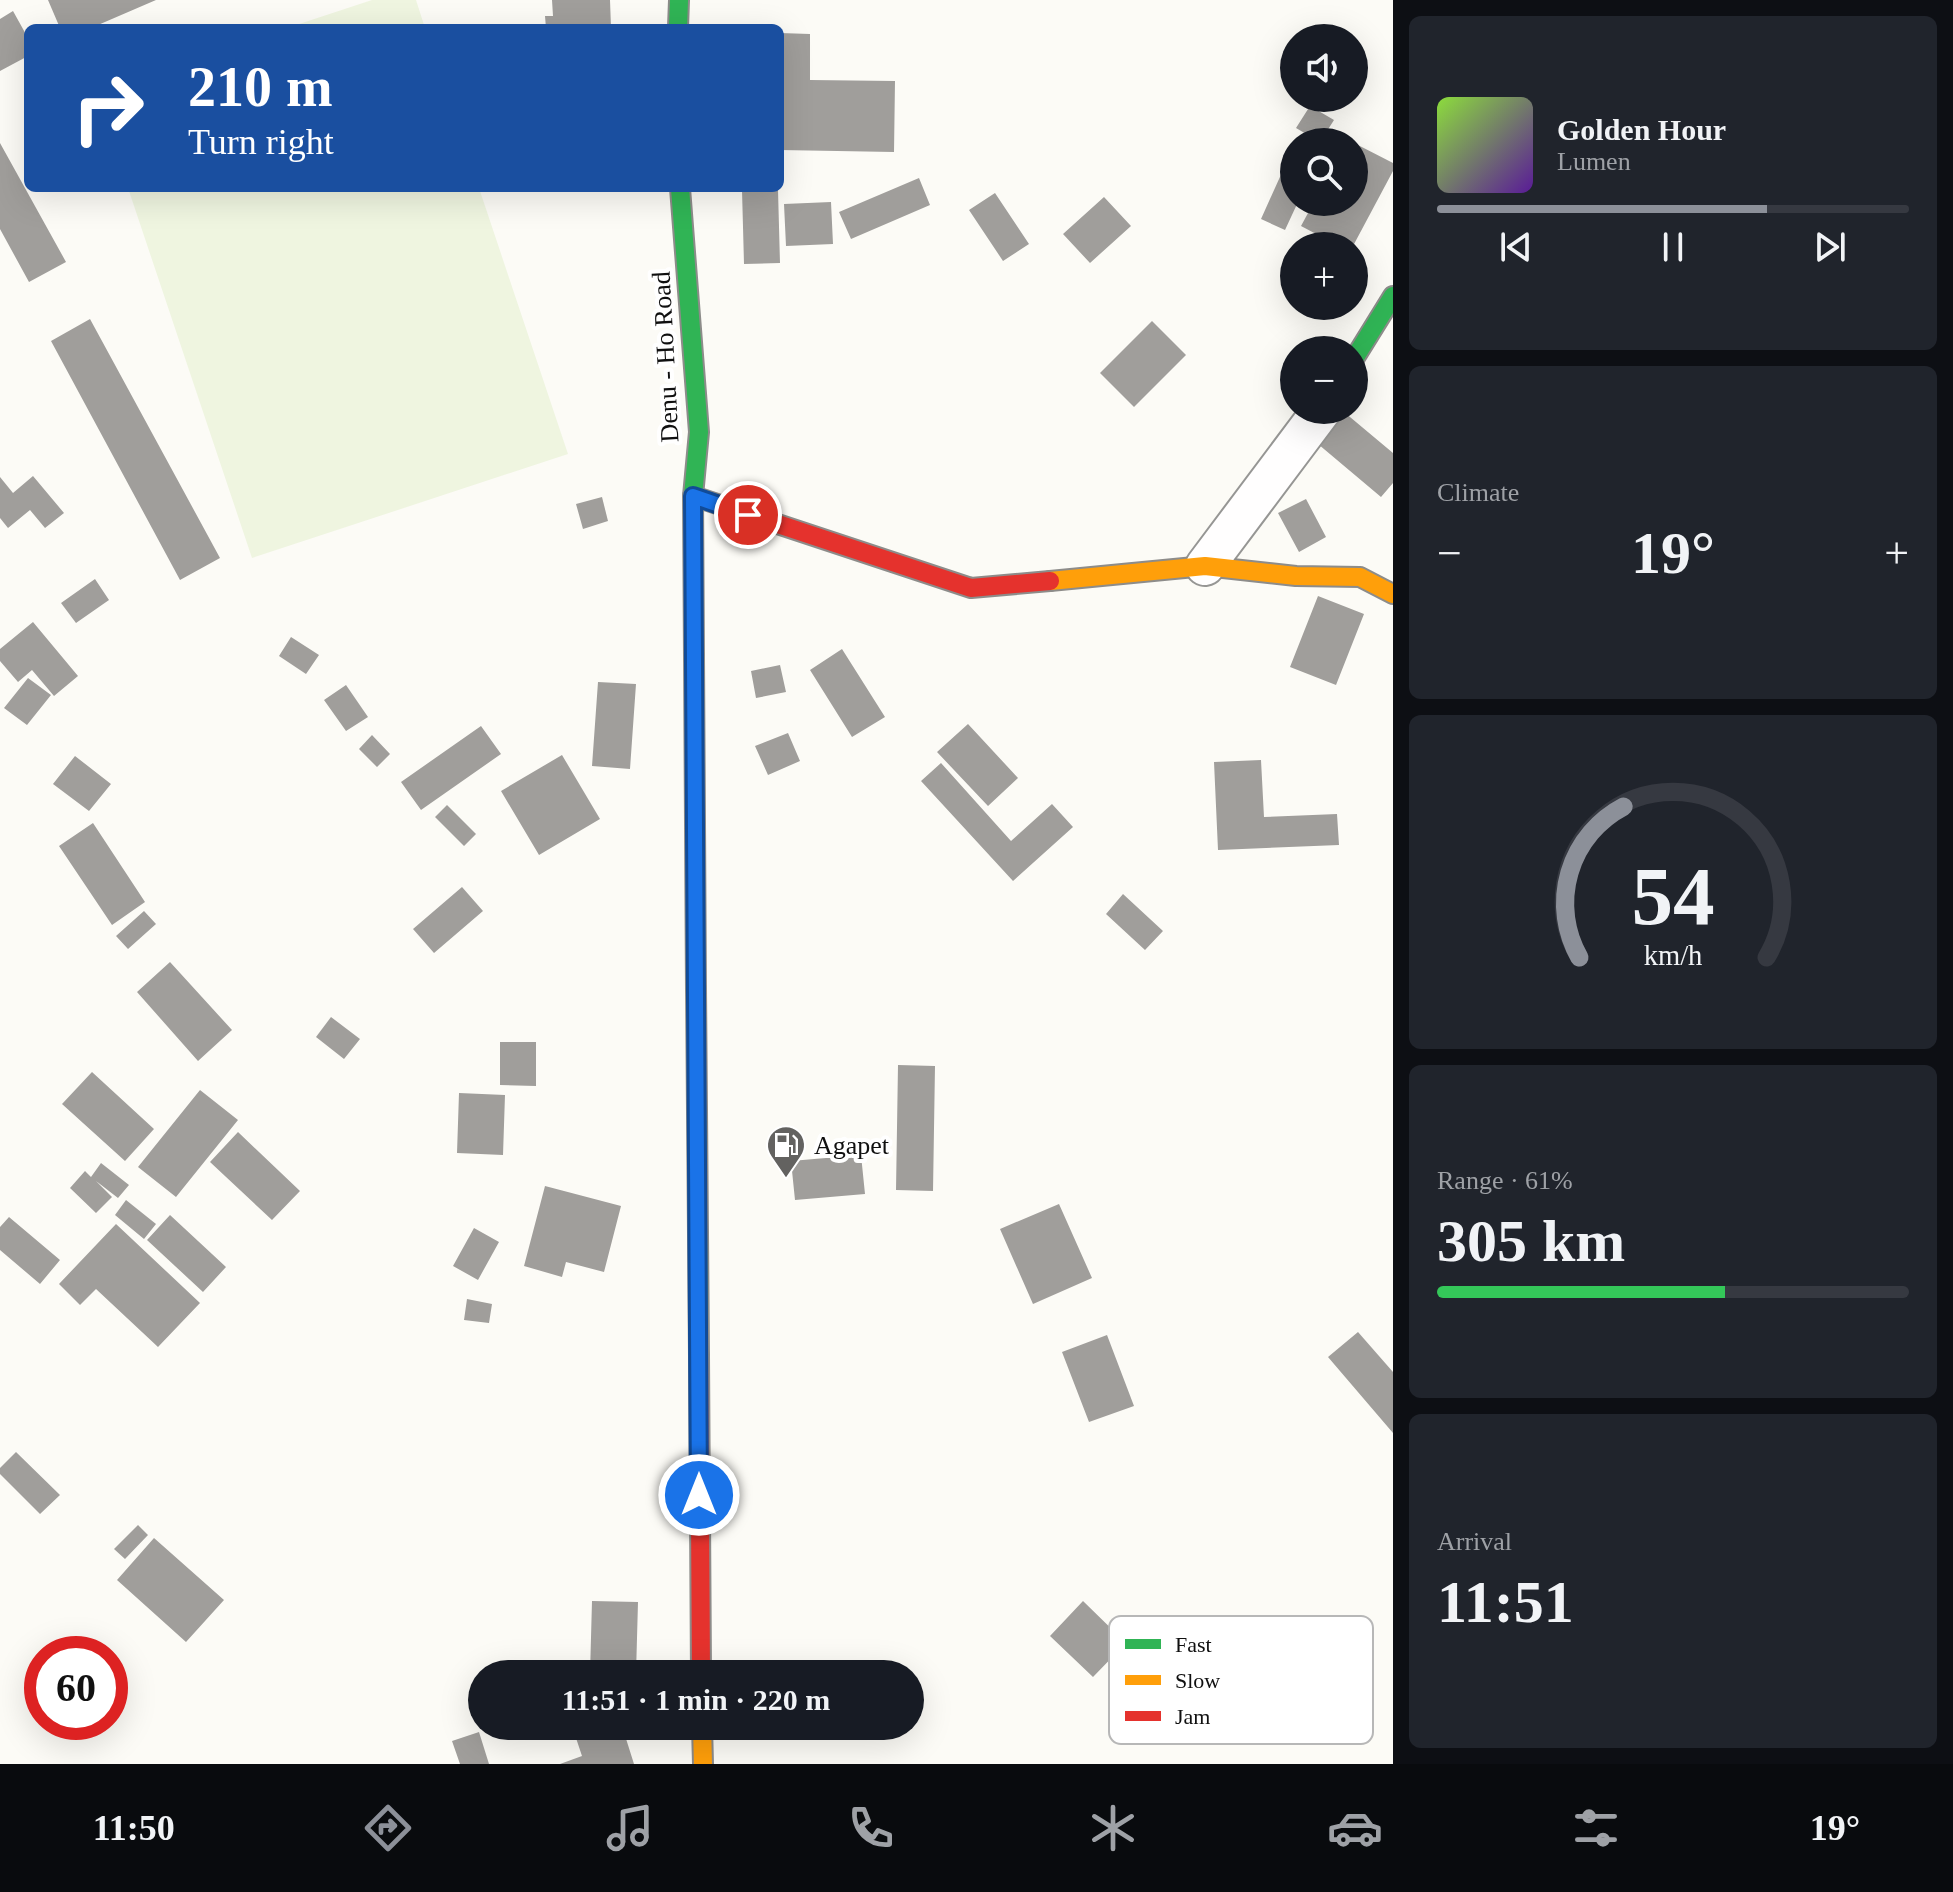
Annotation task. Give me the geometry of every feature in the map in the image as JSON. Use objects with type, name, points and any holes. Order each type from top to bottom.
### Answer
[{"type":"main road","points":[[678,24],[679,0]]},
{"type":"main road","name":"Denu - Ho Road","points":[[680,192],[699,432],[693,496],[701,1660]]},
{"type":"main road","points":[[1368,336],[1393,296]]},
{"type":"main road","points":[[693,496],[971,588],[1205,566],[1296,576],[1360,577],[1393,594]]},
{"type":"main road","points":[[702,1740],[703,1764]]},
{"type":"street","points":[[1205,566],[1312,424]]},
{"type":"green space","points":[[372,0],[416,0],[424,24],[299,24]]},
{"type":"green space","points":[[129,192],[480,192],[568,454],[252,558]]},
{"type":"building","points":[[48,0],[156,0],[100,24],[58,24]]},
{"type":"building","points":[[552,0],[610,0],[611,24],[546,24],[545,16],[553,16]]},
{"type":"building","points":[[13,11],[24,31],[24,58],[0,71],[0,19]]},
{"type":"building","points":[[784,33],[810,34],[810,80],[895,81],[894,152],[784,150]]},
{"type":"building","points":[[1306,112],[1320,112],[1334,120],[1329,128],[1296,128]]},
{"type":"building","points":[[0,143],[24,186],[24,192],[27,192],[66,262],[29,282],[0,229]]},
{"type":"building","points":[[1368,150],[1393,163],[1393,171],[1360,232],[1312,232],[1301,226],[1306,216],[1368,216]]},
{"type":"building","points":[[1280,177],[1280,216],[1292,216],[1285,230],[1261,219]]},
{"type":"building","points":[[919,178],[930,205],[851,239],[839,212]]},
{"type":"building","points":[[742,192],[778,192],[780,263],[744,264]]},
{"type":"building","points":[[995,193],[1029,244],[1003,261],[969,210]]},
{"type":"building","points":[[1104,197],[1131,226],[1090,263],[1063,234]]},
{"type":"building","points":[[831,202],[833,244],[786,246],[784,204]]},
{"type":"building","points":[[90,319],[220,558],[180,580],[51,341]]},
{"type":"building","points":[[1152,321],[1186,355],[1134,407],[1100,373]]},
{"type":"building","points":[[1334,424],[1358,424],[1393,453],[1393,483],[1381,497],[1318,444]]},
{"type":"building","points":[[33,476],[64,513],[45,528],[30,510],[8,528],[0,518],[0,477],[13,493]]},
{"type":"building","points":[[602,497],[608,521],[583,529],[576,504]]},
{"type":"building","points":[[1306,499],[1326,537],[1299,552],[1278,513]]},
{"type":"building","points":[[95,579],[109,600],[76,623],[61,603]]},
{"type":"building","points":[[1318,596],[1364,614],[1336,685],[1290,667]]},
{"type":"building","points":[[33,622],[78,676],[54,696],[32,670],[18,682],[0,661],[0,649]]},
{"type":"building","points":[[291,637],[319,655],[306,674],[279,656]]},
{"type":"building","points":[[842,649],[885,717],[852,737],[810,670]]},
{"type":"building","points":[[780,665],[786,692],[756,698],[751,671]]},
{"type":"building","points":[[28,678],[51,695],[27,725],[4,708]]},
{"type":"building","points":[[598,682],[636,684],[630,769],[592,766]]},
{"type":"building","points":[[346,685],[368,717],[346,731],[324,700]]},
{"type":"building","points":[[968,724],[1018,778],[988,806],[937,752]]},
{"type":"building","points":[[481,726],[501,754],[421,810],[401,782]]},
{"type":"building","points":[[788,733],[800,761],[768,775],[755,746]]},
{"type":"building","points":[[372,735],[390,754],[377,767],[359,749]]},
{"type":"building","points":[[562,755],[600,819],[539,855],[501,791]]},
{"type":"building","points":[[75,756],[111,784],[89,811],[53,784]]},
{"type":"building","points":[[1261,760],[1264,817],[1337,814],[1339,845],[1218,850],[1214,762]]},
{"type":"building","points":[[941,763],[1011,841],[1052,804],[1073,827],[1013,881],[921,781]]},
{"type":"building","points":[[447,805],[476,834],[464,846],[435,817]]},
{"type":"building","points":[[93,823],[145,902],[112,925],[59,846]]},
{"type":"building","points":[[462,887],[483,911],[434,953],[413,929]]},
{"type":"building","points":[[1123,894],[1163,931],[1145,950],[1106,914]]},
{"type":"building","points":[[144,911],[156,924],[128,949],[116,936]]},
{"type":"building","points":[[170,962],[232,1030],[198,1061],[137,992]]},
{"type":"building","points":[[331,1017],[360,1039],[344,1059],[316,1037]]},
{"type":"building","points":[[500,1042],[536,1042],[536,1086],[500,1085]]},
{"type":"building","points":[[898,1065],[935,1066],[933,1191],[896,1190]]},
{"type":"building","points":[[92,1072],[154,1129],[125,1161],[62,1104]]},
{"type":"building","points":[[200,1090],[238,1120],[176,1197],[138,1167]]},
{"type":"building","points":[[459,1093],[505,1095],[503,1155],[457,1153]]},
{"type":"building","points":[[238,1132],[300,1191],[272,1220],[210,1162]]},
{"type":"building","points":[[861,1155],[865,1194],[795,1200],[791,1161]]},
{"type":"building","points":[[101,1163],[129,1185],[118,1198],[96,1181],[112,1197],[96,1213],[70,1188],[85,1171],[91,1177]]},
{"type":"building","points":[[545,1186],[621,1206],[604,1272],[566,1262],[562,1277],[524,1266]]},
{"type":"building","points":[[126,1200],[156,1224],[144,1239],[115,1215]]},
{"type":"building","points":[[1059,1204],[1092,1278],[1033,1304],[1000,1229]]},
{"type":"building","points":[[170,1215],[226,1267],[203,1292],[147,1240]]},
{"type":"building","points":[[9,1217],[60,1260],[40,1284],[0,1250],[0,1227]]},
{"type":"building","points":[[116,1224],[200,1303],[158,1347],[96,1289],[80,1305],[59,1284]]},
{"type":"building","points":[[474,1228],[499,1242],[478,1280],[453,1266]]},
{"type":"building","points":[[467,1299],[492,1304],[489,1323],[464,1320]]},
{"type":"building","points":[[1358,1332],[1393,1372],[1393,1433],[1328,1357]]},
{"type":"building","points":[[1107,1335],[1134,1406],[1089,1422],[1062,1352]]},
{"type":"building","points":[[16,1452],[60,1495],[40,1514],[0,1474],[0,1468]]},
{"type":"building","points":[[138,1525],[148,1535],[125,1559],[114,1549]]},
{"type":"building","points":[[154,1538],[224,1600],[186,1642],[117,1580]]},
{"type":"building","points":[[592,1601],[638,1602],[636,1660],[590,1660]]},
{"type":"building","points":[[1083,1601],[1109,1626],[1109,1661],[1093,1677],[1050,1636]]},
{"type":"building","points":[[468,1736],[468,1740],[482,1740],[489,1764],[460,1764],[452,1741]]},
{"type":"building","points":[[577,1740],[626,1740],[634,1764],[560,1764],[582,1756]]},
{"type":"traffic: fast","points":[[678,24],[679,0]]},
{"type":"traffic: fast","points":[[680,192],[699,432],[693,496],[694,657]]},
{"type":"traffic: fast","points":[[1368,336],[1393,296]]},
{"type":"traffic: fast","points":[[696,989],[699,1356]]},
{"type":"traffic: slow","points":[[1050,581],[1205,566],[1296,576],[1360,577],[1393,594]]},
{"type":"traffic: slow","points":[[694,657],[696,989]]},
{"type":"traffic: slow","points":[[702,1740],[703,1764]]},
{"type":"traffic: jam","points":[[693,496],[971,588],[1050,581]]},
{"type":"traffic: jam","points":[[699,1356],[701,1660]]},
{"type":"place","name":"Agapet","points":[[786,1179]]},
{"type":"route","points":[[699,1495],[693,496],[748,515]]}]
